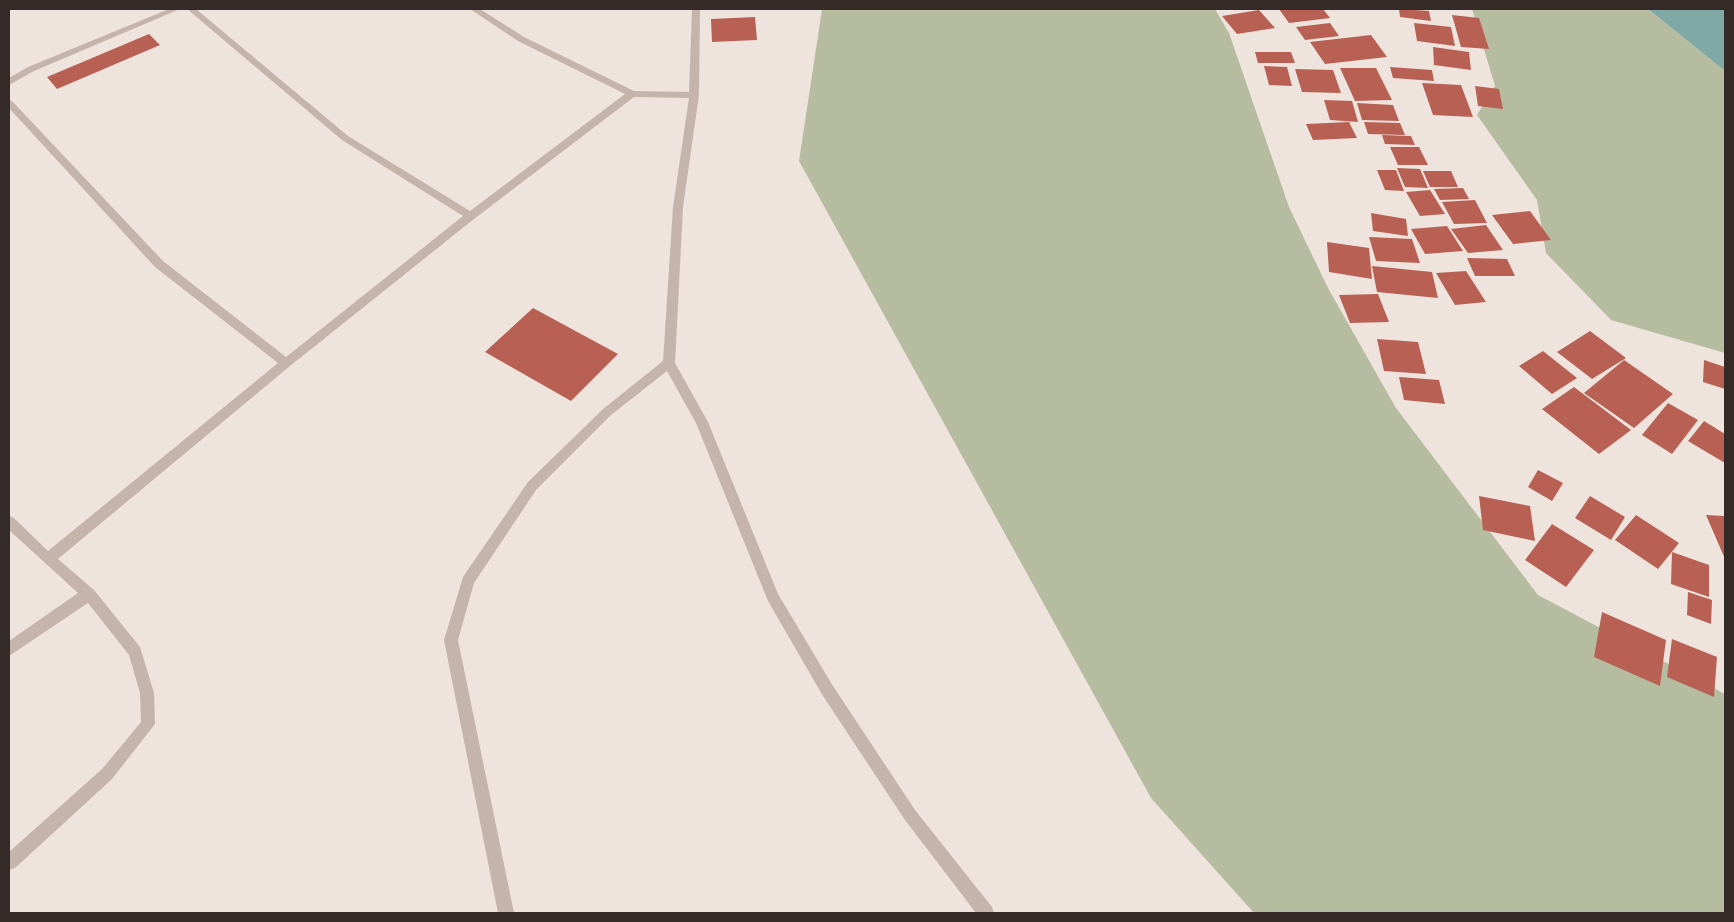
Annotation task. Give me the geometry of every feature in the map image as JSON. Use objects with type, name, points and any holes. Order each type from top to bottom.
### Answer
[{"type":"street","points":[[9,82],[31,69],[176,9]]},
{"type":"street","points":[[190,9],[345,138],[470,216]]},
{"type":"street","points":[[474,9],[521,39],[632,94],[694,95]]},
{"type":"street","points":[[696,9],[694,95],[678,207],[669,362],[702,422],[773,597],[828,691],[910,815],[986,913]]},
{"type":"street","points":[[48,559],[286,363],[470,216],[632,94]]},
{"type":"street","points":[[9,103],[159,264],[286,363]]},
{"type":"street","points":[[506,913],[451,640],[468,581],[532,486],[607,412],[669,362]]},
{"type":"street","points":[[9,522],[89,594],[135,652],[147,693],[148,724],[107,774],[9,862]]},
{"type":"street","points":[[9,650],[89,594]]},
{"type":"green space","points":[[822,9],[1215,9],[1229,33],[1289,207],[1328,288],[1396,408],[1538,595],[1725,694],[1725,913],[1254,913],[1151,798],[799,161]]},
{"type":"green space","points":[[1472,9],[1648,9],[1725,71],[1725,353],[1611,320],[1546,253],[1537,200],[1477,115],[1495,86]]},
{"type":"water","points":[[1648,9],[1725,9],[1725,71]]},
{"type":"building","points":[[1279,9],[1323,9],[1330,18],[1289,23]]},
{"type":"building","points":[[1399,9],[1429,11],[1431,21],[1400,17]]},
{"type":"building","points":[[1259,10],[1275,28],[1237,34],[1222,16]]},
{"type":"building","points":[[1452,15],[1479,18],[1489,49],[1461,47]]},
{"type":"building","points":[[755,17],[757,40],[712,42],[711,19]]},
{"type":"building","points":[[1330,23],[1339,36],[1305,40],[1296,27]]},
{"type":"building","points":[[1414,23],[1451,27],[1455,46],[1417,41]]},
{"type":"building","points":[[149,34],[160,45],[57,89],[47,77]]},
{"type":"building","points":[[1371,35],[1387,57],[1325,64],[1310,42]]},
{"type":"building","points":[[1433,47],[1469,52],[1471,70],[1434,65]]},
{"type":"building","points":[[1255,52],[1291,52],[1295,63],[1258,63]]},
{"type":"building","points":[[1264,66],[1287,67],[1292,86],[1269,85]]},
{"type":"building","points":[[1390,67],[1432,70],[1434,81],[1393,78]]},
{"type":"building","points":[[1340,68],[1376,68],[1392,100],[1355,101]]},
{"type":"building","points":[[1295,69],[1333,70],[1341,93],[1302,92]]},
{"type":"building","points":[[1422,83],[1461,85],[1473,117],[1433,115]]},
{"type":"building","points":[[1475,86],[1499,89],[1503,109],[1478,106]]},
{"type":"building","points":[[1324,100],[1352,101],[1358,122],[1330,120]]},
{"type":"building","points":[[1357,103],[1393,105],[1399,121],[1362,120]]},
{"type":"building","points":[[1349,122],[1357,138],[1313,140],[1306,124]]},
{"type":"building","points":[[1364,122],[1400,123],[1405,135],[1368,134]]},
{"type":"building","points":[[1382,135],[1411,136],[1415,145],[1385,144]]},
{"type":"building","points":[[1390,147],[1419,147],[1428,165],[1398,165]]},
{"type":"building","points":[[1397,168],[1420,169],[1428,188],[1405,187]]},
{"type":"building","points":[[1377,170],[1396,170],[1404,191],[1385,190]]},
{"type":"building","points":[[1423,171],[1451,171],[1458,187],[1430,187]]},
{"type":"building","points":[[1463,188],[1469,199],[1440,200],[1434,189]]},
{"type":"building","points":[[1430,190],[1445,214],[1420,216],[1406,192]]},
{"type":"building","points":[[1475,200],[1487,223],[1454,224],[1442,202]]},
{"type":"building","points":[[1530,211],[1551,240],[1513,244],[1492,215]]},
{"type":"building","points":[[1371,213],[1406,219],[1408,236],[1373,231]]},
{"type":"building","points":[[1486,225],[1503,250],[1468,253],[1451,229]]},
{"type":"building","points":[[1447,226],[1463,251],[1425,254],[1411,229]]},
{"type":"building","points":[[1369,237],[1412,239],[1420,263],[1376,261]]},
{"type":"building","points":[[1327,242],[1369,248],[1372,279],[1329,272]]},
{"type":"building","points":[[1467,258],[1507,259],[1515,276],[1475,276]]},
{"type":"building","points":[[1372,266],[1432,272],[1438,298],[1377,292]]},
{"type":"building","points":[[1466,271],[1486,302],[1455,305],[1436,273]]},
{"type":"building","points":[[1378,294],[1389,322],[1350,323],[1339,295]]},
{"type":"building","points":[[533,308],[618,354],[571,401],[485,352]]},
{"type":"building","points":[[1590,331],[1626,358],[1592,379],[1557,352]]},
{"type":"building","points":[[1377,339],[1418,342],[1426,374],[1384,371]]},
{"type":"building","points":[[1543,351],[1577,378],[1552,394],[1519,366]]},
{"type":"building","points":[[1624,360],[1673,394],[1634,428],[1584,393]]},
{"type":"building","points":[[1704,360],[1725,367],[1725,389],[1703,382]]},
{"type":"building","points":[[1399,377],[1439,380],[1445,404],[1404,400]]},
{"type":"building","points":[[1574,387],[1631,430],[1599,454],[1542,409]]},
{"type":"building","points":[[1668,403],[1698,420],[1672,454],[1642,435]]},
{"type":"building","points":[[1704,421],[1725,434],[1725,463],[1688,441]]},
{"type":"building","points":[[1538,470],[1563,483],[1552,501],[1528,487]]},
{"type":"building","points":[[1479,496],[1530,506],[1535,541],[1483,530]]},
{"type":"building","points":[[1590,496],[1625,517],[1611,540],[1575,518]]},
{"type":"building","points":[[1636,515],[1679,543],[1658,569],[1615,540]]},
{"type":"building","points":[[1706,515],[1725,516],[1725,559]]},
{"type":"building","points":[[1552,524],[1594,550],[1566,587],[1525,560]]},
{"type":"building","points":[[1672,552],[1709,565],[1709,597],[1671,584]]},
{"type":"building","points":[[1688,592],[1712,600],[1711,624],[1687,615]]},
{"type":"building","points":[[1602,612],[1666,640],[1660,686],[1594,657]]},
{"type":"building","points":[[1672,639],[1717,657],[1714,697],[1667,677]]}]
